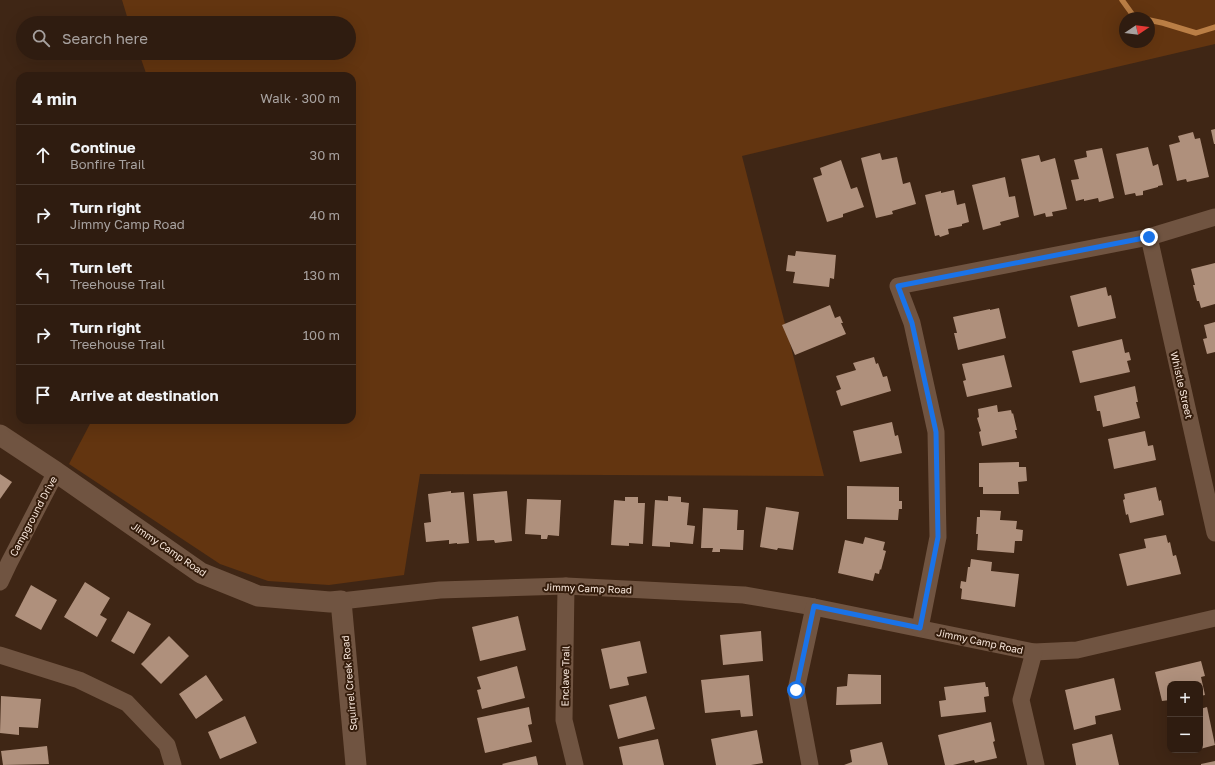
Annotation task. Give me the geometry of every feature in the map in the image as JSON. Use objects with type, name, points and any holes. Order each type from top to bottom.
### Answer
[{"type":"street","points":[[920,628],[938,537],[936,432],[912,323],[898,286],[1149,237],[1215,217]]},
{"type":"street","name":"Whistle Street","points":[[1149,237],[1215,533]]},
{"type":"street","name":"Jimmy Camp Road","points":[[0,435],[201,573],[258,596],[330,602],[440,590],[566,586],[744,595],[814,606],[1034,652],[1078,650],[1215,618]]},
{"type":"street","name":"Campground Drive","points":[[0,582],[56,472]]},
{"type":"street","name":"Enclave Trail","points":[[566,586],[564,720],[575,765]]},
{"type":"street","name":"Squirrel Creek Road","points":[[341,601],[356,765]]},
{"type":"street","points":[[810,765],[796,690],[814,606]]},
{"type":"street","points":[[1034,652],[1021,700],[1036,765]]},
{"type":"street","points":[[0,655],[78,680],[127,703],[167,744],[173,765]]},
{"type":"shaded area","points":[[122,0],[1215,0],[1215,44],[742,156],[824,476],[420,474],[404,575],[329,585],[268,581],[220,564],[69,464],[90,424],[356,424],[356,72],[146,72],[141,60],[356,60],[356,16],[127,16]]},
{"type":"building","points":[[1215,129],[1215,144],[1214,144],[1211,130]]},
{"type":"building","points":[[1193,132],[1195,139],[1200,138],[1209,177],[1187,182],[1186,179],[1177,181],[1169,145],[1180,142],[1178,136]]},
{"type":"building","points":[[1148,147],[1153,166],[1158,164],[1163,185],[1143,191],[1143,195],[1136,196],[1135,193],[1125,195],[1116,154]]},
{"type":"building","points":[[1102,148],[1114,198],[1099,202],[1098,198],[1076,201],[1071,180],[1079,179],[1074,160],[1087,157],[1086,151]]},
{"type":"building","points":[[880,153],[882,160],[897,157],[903,184],[910,182],[916,204],[892,211],[893,214],[876,218],[861,158]]},
{"type":"building","points":[[1039,155],[1041,162],[1055,158],[1067,209],[1052,212],[1053,216],[1046,217],[1045,213],[1034,216],[1021,159]]},
{"type":"building","points":[[841,160],[851,189],[857,187],[864,207],[843,214],[843,217],[827,222],[813,178],[822,175],[820,168]]},
{"type":"building","points":[[1005,177],[1009,197],[1015,196],[1019,217],[1000,222],[1001,225],[983,230],[972,185]]},
{"type":"building","points":[[954,190],[957,205],[965,203],[969,222],[962,224],[962,226],[948,229],[949,234],[940,237],[939,235],[935,236],[925,195],[941,191],[941,193]]},
{"type":"building","points":[[796,251],[836,255],[834,279],[830,278],[829,287],[793,283],[795,272],[786,271],[788,255],[795,256]]},
{"type":"building","points":[[1215,263],[1215,304],[1201,308],[1199,301],[1197,301],[1191,269]]},
{"type":"building","points":[[1106,287],[1108,296],[1111,295],[1116,318],[1078,327],[1070,296]]},
{"type":"building","points":[[830,305],[835,318],[840,316],[843,323],[841,323],[846,334],[795,355],[782,325]]},
{"type":"building","points":[[999,308],[1006,338],[958,350],[954,333],[957,333],[953,317]]},
{"type":"building","points":[[1215,322],[1215,352],[1207,354],[1203,339],[1207,338],[1204,325]]},
{"type":"building","points":[[1122,339],[1125,353],[1129,352],[1131,360],[1127,361],[1130,372],[1080,383],[1072,351]]},
{"type":"building","points":[[1004,355],[1012,387],[967,397],[963,381],[966,380],[962,364]]},
{"type":"building","points":[[874,357],[883,377],[887,376],[891,391],[841,406],[836,391],[841,389],[836,376],[856,370],[853,363]]},
{"type":"building","points":[[1135,386],[1138,402],[1136,402],[1140,418],[1103,427],[1100,411],[1097,411],[1094,396]]},
{"type":"building","points":[[997,405],[998,412],[1011,410],[1012,414],[1013,413],[1017,430],[1015,430],[1017,438],[982,446],[979,432],[981,431],[977,418],[979,417],[978,409]]},
{"type":"building","points":[[892,422],[895,436],[898,435],[902,453],[860,462],[853,431]]},
{"type":"building","points":[[1145,431],[1148,446],[1153,445],[1156,460],[1114,469],[1108,439]]},
{"type":"building","points":[[1019,462],[1019,467],[1026,467],[1027,481],[1018,482],[1019,494],[983,494],[983,487],[979,487],[979,463]]},
{"type":"building","points":[[0,474],[12,482],[0,499]]},
{"type":"building","points":[[847,486],[899,487],[899,501],[902,501],[902,509],[899,509],[898,520],[847,519]]},
{"type":"building","points":[[1156,487],[1159,501],[1161,500],[1164,515],[1130,523],[1128,514],[1126,515],[1123,500],[1125,499],[1124,494]]},
{"type":"building","points":[[451,491],[451,493],[464,492],[469,543],[449,544],[449,540],[426,542],[424,523],[431,522],[428,494]]},
{"type":"building","points":[[507,491],[512,541],[495,543],[494,540],[477,541],[473,494]]},
{"type":"building","points":[[668,496],[681,497],[681,502],[689,503],[687,525],[695,526],[693,544],[670,542],[670,547],[652,546],[655,500],[668,501]]},
{"type":"building","points":[[625,497],[638,497],[638,503],[645,503],[643,544],[629,543],[629,546],[611,545],[614,500],[625,501]]},
{"type":"building","points":[[527,499],[561,500],[559,536],[548,535],[547,539],[541,539],[541,535],[525,534]]},
{"type":"building","points":[[766,507],[799,512],[793,550],[778,548],[777,550],[760,547]]},
{"type":"building","points":[[703,508],[738,510],[737,530],[744,530],[743,550],[720,549],[720,552],[712,552],[713,548],[701,548]]},
{"type":"building","points":[[980,510],[1001,511],[1000,520],[1017,521],[1016,529],[1023,530],[1022,541],[1015,541],[1014,553],[977,550],[977,517],[980,517]]},
{"type":"building","points":[[1166,535],[1168,543],[1170,542],[1173,556],[1176,555],[1181,574],[1127,586],[1119,554],[1146,548],[1144,539]]},
{"type":"building","points":[[865,537],[885,542],[883,550],[886,551],[879,574],[875,573],[873,581],[838,573],[845,540],[863,544]]},
{"type":"building","points":[[971,559],[992,562],[991,571],[1019,574],[1015,607],[961,599],[961,581],[966,582],[968,567],[970,567]]},
{"type":"building","points":[[85,582],[110,598],[100,615],[107,619],[97,637],[64,617]]},
{"type":"building","points":[[31,585],[57,600],[41,630],[15,616]]},
{"type":"building","points":[[128,611],[151,624],[134,654],[111,641]]},
{"type":"building","points":[[518,616],[526,650],[480,661],[472,627]]},
{"type":"building","points":[[761,631],[763,661],[723,665],[720,635]]},
{"type":"building","points":[[169,636],[189,656],[161,684],[141,664]]},
{"type":"building","points":[[640,641],[647,673],[627,677],[629,685],[610,689],[601,649]]},
{"type":"building","points":[[1201,661],[1205,676],[1201,677],[1202,681],[1167,681],[1167,700],[1162,701],[1155,672]]},
{"type":"building","points":[[517,666],[525,698],[482,709],[477,690],[481,689],[477,677]]},
{"type":"building","points":[[848,674],[881,675],[881,704],[836,705],[837,687],[847,686]]},
{"type":"building","points":[[206,675],[223,700],[196,719],[179,694]]},
{"type":"building","points":[[749,675],[753,716],[741,717],[740,710],[705,713],[701,680]]},
{"type":"building","points":[[1114,678],[1121,710],[1095,716],[1096,724],[1074,730],[1065,690]]},
{"type":"building","points":[[985,682],[986,687],[988,687],[989,696],[984,697],[986,712],[941,717],[939,701],[946,700],[944,687]]},
{"type":"building","points":[[1,696],[41,699],[38,728],[19,727],[19,735],[0,733]]},
{"type":"building","points":[[646,696],[655,729],[618,739],[609,705]]},
{"type":"building","points":[[529,707],[532,724],[528,725],[532,742],[485,753],[477,718]]},
{"type":"building","points":[[1207,707],[1215,745],[1203,748],[1203,717],[1203,708]]},
{"type":"building","points":[[245,716],[257,743],[220,759],[208,732]]},
{"type":"building","points":[[991,722],[995,741],[993,742],[997,758],[975,763],[974,760],[953,765],[945,765],[938,735]]},
{"type":"building","points":[[757,730],[763,763],[751,765],[716,765],[711,739]]},
{"type":"building","points":[[1112,734],[1119,765],[1076,765],[1072,744]]},
{"type":"building","points":[[658,739],[664,765],[623,765],[619,747]]},
{"type":"building","points":[[882,742],[888,765],[844,765],[852,762],[850,750]]},
{"type":"building","points":[[47,746],[49,764],[3,765],[1,751]]},
{"type":"building","points":[[536,756],[538,765],[502,764]]},
{"type":"building","points":[[1215,761],[1215,765],[1201,765],[1201,764]]},
{"type":"waterway","points":[[1122,0],[1131,12]]},
{"type":"waterway","points":[[1155,21],[1196,33],[1215,27]]},
{"type":"route","points":[[796,690],[814,606],[920,628],[938,537],[936,432],[912,323],[898,286],[1149,237]]}]
